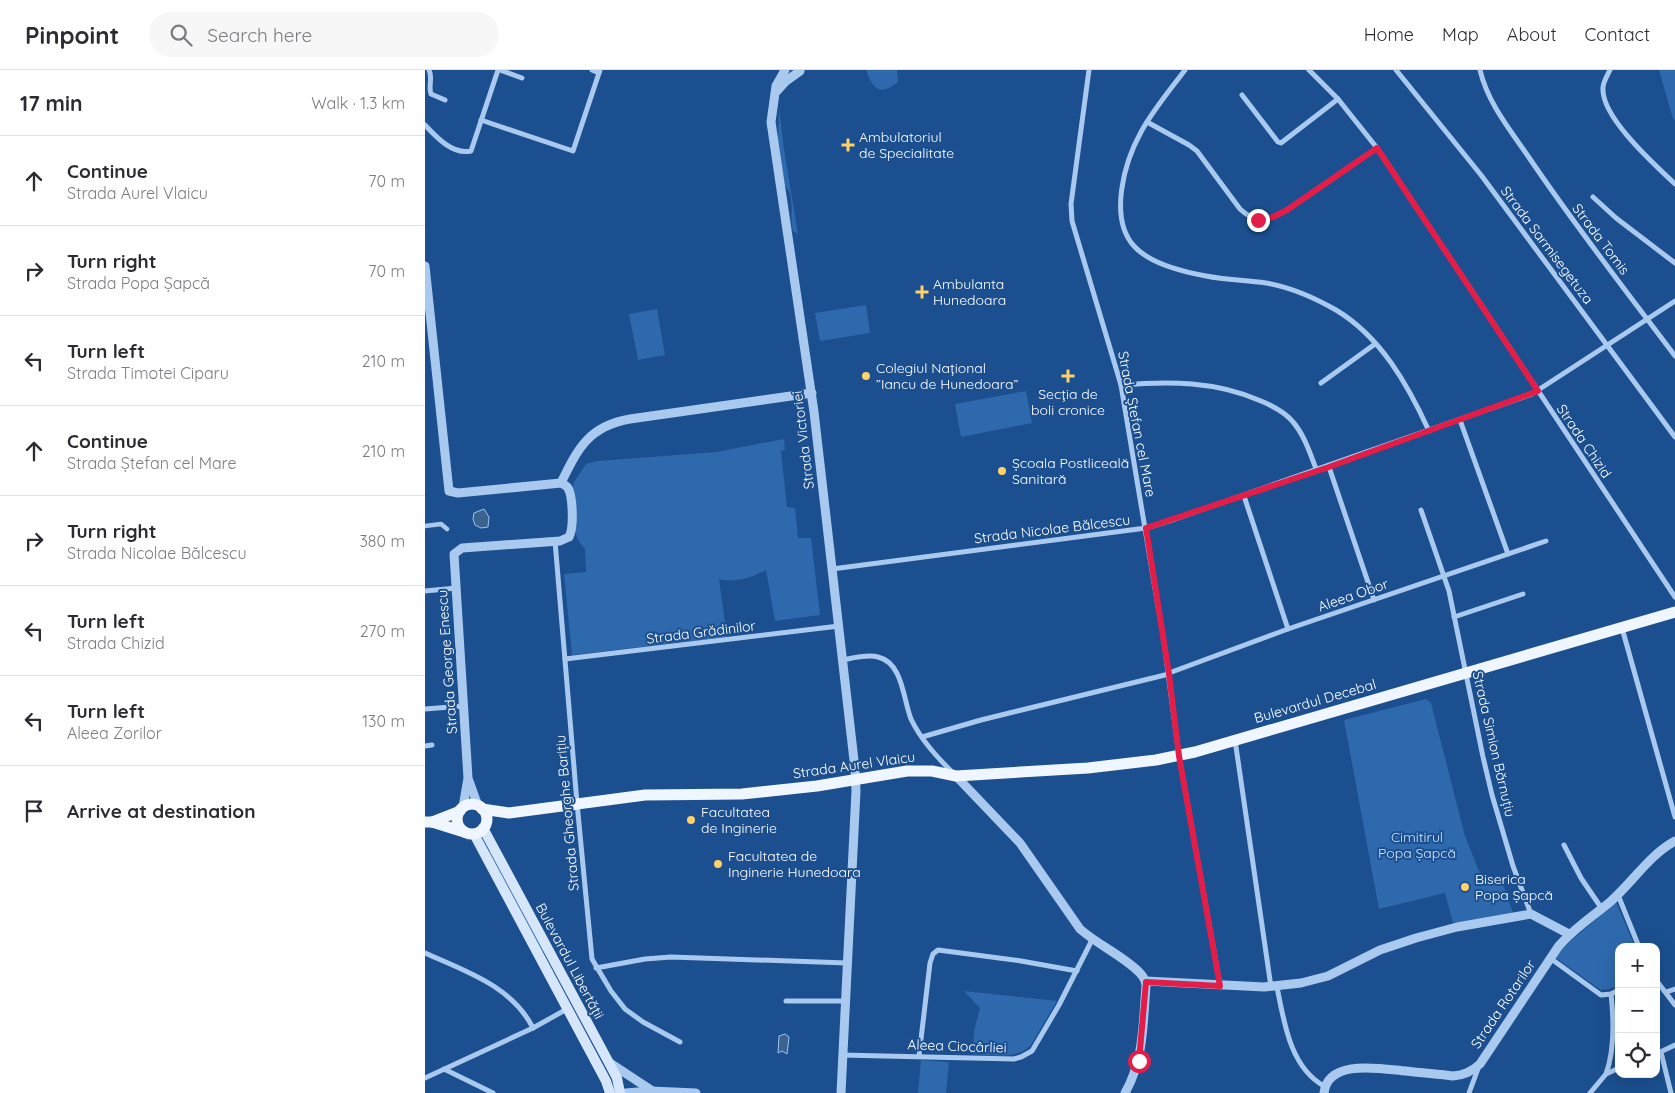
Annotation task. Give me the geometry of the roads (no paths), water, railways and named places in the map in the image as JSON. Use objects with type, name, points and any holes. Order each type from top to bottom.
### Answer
[{"type":"main road","name":"Bulevardul Decebal","points":[[956,776],[1088,768],[1179,756],[1675,612]]},
{"type":"main road","name":"Strada Aurel Vlaicu","points":[[477,830],[509,813],[645,795],[751,793],[817,786],[917,770],[956,776]]},
{"type":"main road","points":[[429,822],[473,805],[480,807],[486,817],[477,830]]},
{"type":"main road","name":"Strada Aurel Vlaicu","points":[[480,807],[509,813]]},
{"type":"main road","points":[[462,809],[458,815],[458,825],[477,830]]},
{"type":"main road","points":[[429,822],[477,830]]},
{"type":"main road","name":"Bulevardul Libertății","points":[[477,830],[567,1009],[606,1081],[610,1093]]},
{"type":"main road","name":"Bulevardul Libertății","points":[[477,830],[608,1061]]},
{"type":"main road","points":[[608,1061],[617,1078],[620,1093]]},
{"type":"street","points":[[429,70],[431,74],[429,90],[431,94],[445,100]]},
{"type":"street","points":[[425,125],[451,148],[459,151],[471,151],[499,70],[521,78]]},
{"type":"street","points":[[481,120],[573,152],[599,71],[592,70]]},
{"type":"street","name":"Strada Victoriei","points":[[785,70],[776,86],[771,122],[812,393],[856,779],[841,1093]]},
{"type":"street","points":[[774,98],[781,85],[802,70]]},
{"type":"street","name":"Strada Ștefan cel Mare","points":[[1089,70],[1071,213],[1075,233],[1121,385],[1169,673],[1179,756],[1220,986]]},
{"type":"street","points":[[1185,70],[1147,122],[1132,152],[1124,176],[1120,195],[1121,213],[1126,233],[1132,245],[1150,258],[1193,273],[1267,283],[1306,295],[1336,310],[1351,320],[1375,344],[1391,364],[1405,384],[1429,431]]},
{"type":"street","name":"Strada Chizid","points":[[1309,70],[1338,99],[1377,148],[1675,597]]},
{"type":"street","name":"Strada Sarmisegetuza","points":[[1396,70],[1481,175],[1675,437]]},
{"type":"street","name":"Strada Tomis","points":[[1480,70],[1489,96],[1561,204],[1675,356]]},
{"type":"street","points":[[1610,70],[1603,89],[1604,98],[1618,125],[1675,184]]},
{"type":"street","points":[[1242,94],[1277,142],[1281,143],[1338,99]]},
{"type":"street","points":[[1147,122],[1193,148],[1241,209],[1249,217],[1258,220],[1273,217],[1287,210],[1377,148]]},
{"type":"street","points":[[1593,197],[1629,228],[1675,263]]},
{"type":"street","points":[[425,266],[426,300],[447,485],[451,492],[457,493],[561,483],[569,491],[573,526],[569,537],[555,541]]},
{"type":"street","name":"Strada Nicolae Bălcescu","points":[[832,569],[1146,528],[1329,467],[1538,391],[1606,344],[1675,301]]},
{"type":"street","points":[[1321,383],[1375,344]]},
{"type":"street","points":[[1121,385],[1170,382],[1210,385],[1237,392],[1268,404],[1295,423],[1317,471]]},
{"type":"street","points":[[561,483],[585,442],[601,427],[609,423],[812,393]]},
{"type":"street","points":[[1460,420],[1508,554]]},
{"type":"street","points":[[1329,467],[1374,600]]},
{"type":"street","points":[[1244,496],[1288,629]]},
{"type":"street","name":"Strada Simion Bărnuțiu","points":[[1421,510],[1449,591],[1492,795],[1513,866],[1531,914]]},
{"type":"street","points":[[425,526],[441,524],[447,529]]},
{"type":"street","name":"Strada George Enescu","points":[[462,809],[468,778],[454,554],[462,548],[555,541]]},
{"type":"street","name":"Strada Gheorghe Barițiu","points":[[555,541],[592,959],[617,1001],[625,1009],[643,1022],[680,1042]]},
{"type":"street","name":"Aleea Obor","points":[[922,737],[981,720],[1169,673],[1288,629],[1546,542]]},
{"type":"street","points":[[425,591],[456,588]]},
{"type":"street","points":[[1454,617],[1523,594]]},
{"type":"street","name":"Strada Grădinilor","points":[[565,659],[839,626]]},
{"type":"street","points":[[1622,628],[1675,816]]},
{"type":"street","points":[[843,660],[877,657],[891,665],[901,684],[911,717],[922,737],[956,776],[1020,843],[1073,920],[1093,940],[1131,965],[1146,982],[1139,1061],[1135,1074],[1125,1093]]},
{"type":"street","points":[[425,710],[463,706]]},
{"type":"street","points":[[1235,740],[1274,987],[1291,1044],[1310,1075],[1324,1090]]},
{"type":"street","points":[[425,746],[433,745]]},
{"type":"street","name":"Strada George Enescu","points":[[468,778],[480,807]]},
{"type":"street","name":"Strada Rotarilor","points":[[1324,1090],[1328,1079],[1353,1068],[1369,1067],[1453,1076],[1468,1073],[1479,1064],[1550,958],[1569,934],[1618,895],[1649,862],[1675,841]]},
{"type":"street","points":[[1564,845],[1581,878],[1602,909]]},
{"type":"street","points":[[1618,895],[1637,943]]},
{"type":"street","points":[[1146,982],[1274,987],[1301,984],[1328,976],[1380,950],[1438,931],[1531,914],[1569,934]]},
{"type":"street","name":"Aleea Ciocârliei","points":[[843,1055],[1014,1059],[1027,1055],[1032,1051],[1093,940]]},
{"type":"street","points":[[919,1056],[930,963],[933,954],[938,950],[1021,961],[1077,971]]},
{"type":"street","points":[[425,953],[473,974],[504,993],[518,1004],[533,1028]]},
{"type":"street","points":[[597,968],[671,956],[847,963]]},
{"type":"street","points":[[1550,958],[1601,995],[1615,992]]},
{"type":"street","points":[[1660,985],[1675,1005]]},
{"type":"street","points":[[1666,992],[1675,989]]},
{"type":"street","points":[[1606,1074],[1612,1047],[1611,994]]},
{"type":"street","points":[[786,1000],[845,1001]]},
{"type":"street","points":[[425,1078],[533,1028],[567,1009]]},
{"type":"street","points":[[1660,1052],[1675,1045]]},
{"type":"street","points":[[1660,1056],[1671,1093]]},
{"type":"street","name":"Bulevardul Libertății","points":[[608,1061],[614,1067],[651,1090]]},
{"type":"street","points":[[1469,1093],[1479,1064]]},
{"type":"street","points":[[444,1069],[493,1093]]},
{"type":"street","points":[[1590,1093],[1606,1074],[1615,1070]]},
{"type":"street","name":"Bulevardul Libertății","points":[[625,1093],[651,1090],[696,1093]]},
{"type":"place","name":"Ambulatoriul de Specialitate","points":[[848,145]]},
{"type":"place","name":"Ambulanta Hunedoara","points":[[922,292]]},
{"type":"place","name":"Colegiul Național ”Iancu de Hunedoara”","points":[[866,376]]},
{"type":"place","name":"Secția de boli cronice","points":[[1068,376]]},
{"type":"place","name":"Școala Postliceală Sanitară","points":[[1002,471]]},
{"type":"place","name":"Facultatea de Inginerie","points":[[691,820]]},
{"type":"place","name":"Facultatea de Inginerie Hunedoara","points":[[718,864]]},
{"type":"place","name":"Biserica Popa Șapcă","points":[[1465,887]]},
{"type":"park label","name":"Cimitirul Popa Șapcă","points":[[1417,846]]}]
